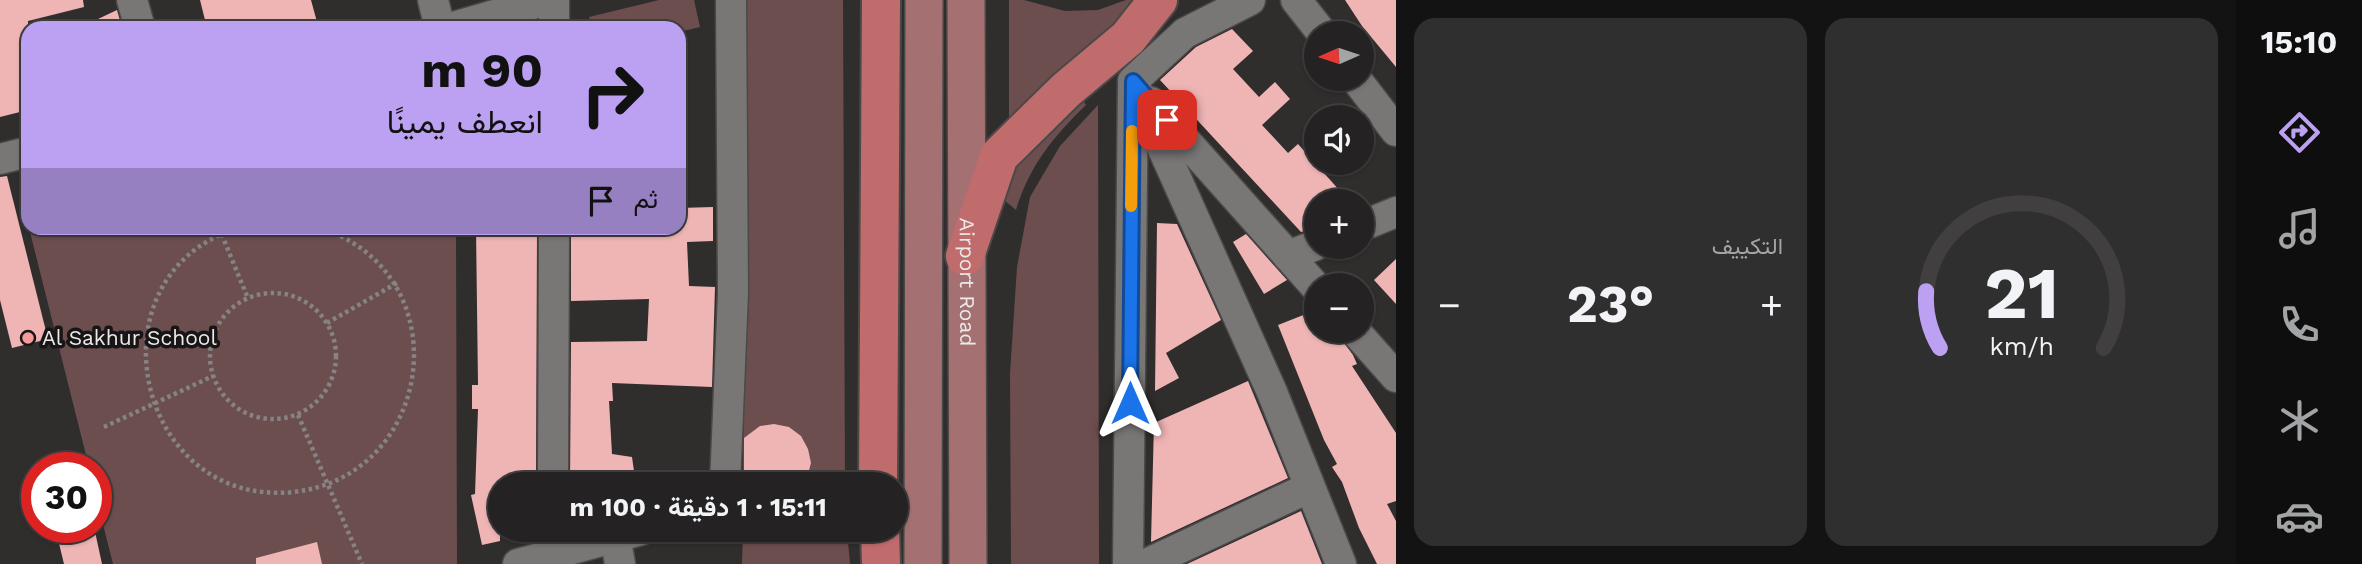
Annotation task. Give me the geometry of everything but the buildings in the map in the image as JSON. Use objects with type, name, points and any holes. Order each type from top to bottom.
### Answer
[{"type":"highway","points":[[878,472],[881,0]]},
{"type":"highway","points":[[965,256],[999,156],[1066,90],[1128,38],[1158,0]]},
{"type":"highway","points":[[880,542],[881,564]]},
{"type":"main road","name":"Airport Road","points":[[923,564],[924,0]]},
{"type":"main road","name":"Airport Road","points":[[966,0],[968,564]]},
{"type":"street","points":[[132,0],[138,21]]},
{"type":"street","points":[[433,0],[438,21]]},
{"type":"street","points":[[474,21],[545,0]]},
{"type":"street","points":[[554,0],[554,21]]},
{"type":"street","points":[[726,472],[733,293],[732,0]]},
{"type":"street","points":[[1128,564],[1133,81],[1185,33],[1250,0]]},
{"type":"street","points":[[1296,0],[1313,21]]},
{"type":"street","points":[[1133,81],[1304,274]]},
{"type":"street","points":[[1133,81],[1272,392],[1308,488],[1341,564]]},
{"type":"street","points":[[1365,91],[1396,131]]},
{"type":"street","points":[[0,159],[21,154]]},
{"type":"street","points":[[1374,221],[1396,212]]},
{"type":"street","points":[[553,472],[554,235]]},
{"type":"street","points":[[1288,256],[1304,250]]},
{"type":"street","points":[[1366,343],[1396,377]]},
{"type":"street","points":[[1146,564],[1308,488]]},
{"type":"street","points":[[518,564],[553,542],[625,543]]},
{"type":"path","points":[[214,235],[188,256],[162,287],[148,324],[144,365],[153,404],[169,436],[194,461],[224,480],[258,491],[281,492],[328,484],[362,465],[389,437],[407,403],[415,365],[412,326],[397,283],[373,257],[341,235]]},
{"type":"path","points":[[222,235],[247,296]]},
{"type":"path","points":[[327,323],[397,283]]},
{"type":"path","points":[[270,293],[292,296],[312,306],[327,323],[335,343],[335,365],[330,386],[316,403],[298,415],[272,420],[247,414],[226,399],[213,376],[210,353],[215,330],[229,311],[247,296],[270,293]]},
{"type":"path","points":[[104,427],[213,376]]},
{"type":"path","points":[[298,415],[362,564]]},
{"type":"shaded area","points":[[659,0],[694,0],[700,27],[686,30],[686,21],[590,21],[589,17]]},
{"type":"shaded area","points":[[747,0],[843,0],[845,472],[743,472]]},
{"type":"shaded area","points":[[1009,0],[1024,0],[1065,11],[1098,10],[1126,0],[1139,0],[1009,133]]},
{"type":"shaded area","points":[[1082,99],[1086,105],[1063,128],[1035,166],[1016,210],[1003,199],[1010,159]]},
{"type":"shaded area","points":[[1098,105],[1099,564],[1011,564],[1010,374],[1017,267],[1030,197],[1060,146]]},
{"type":"shaded area","points":[[31,235],[456,235],[457,564],[113,564],[108,543],[112,543],[112,452],[85,452]]},
{"type":"shaded area","points":[[743,542],[848,542],[850,564],[742,564]]},
{"type":"slow traffic","points":[[1131,206],[1132,131]]},
{"type":"place","name":"Al Sakhur School","points":[[28,338]]},
{"type":"route","points":[[1130,403],[1133,81],[1167,120]]}]
